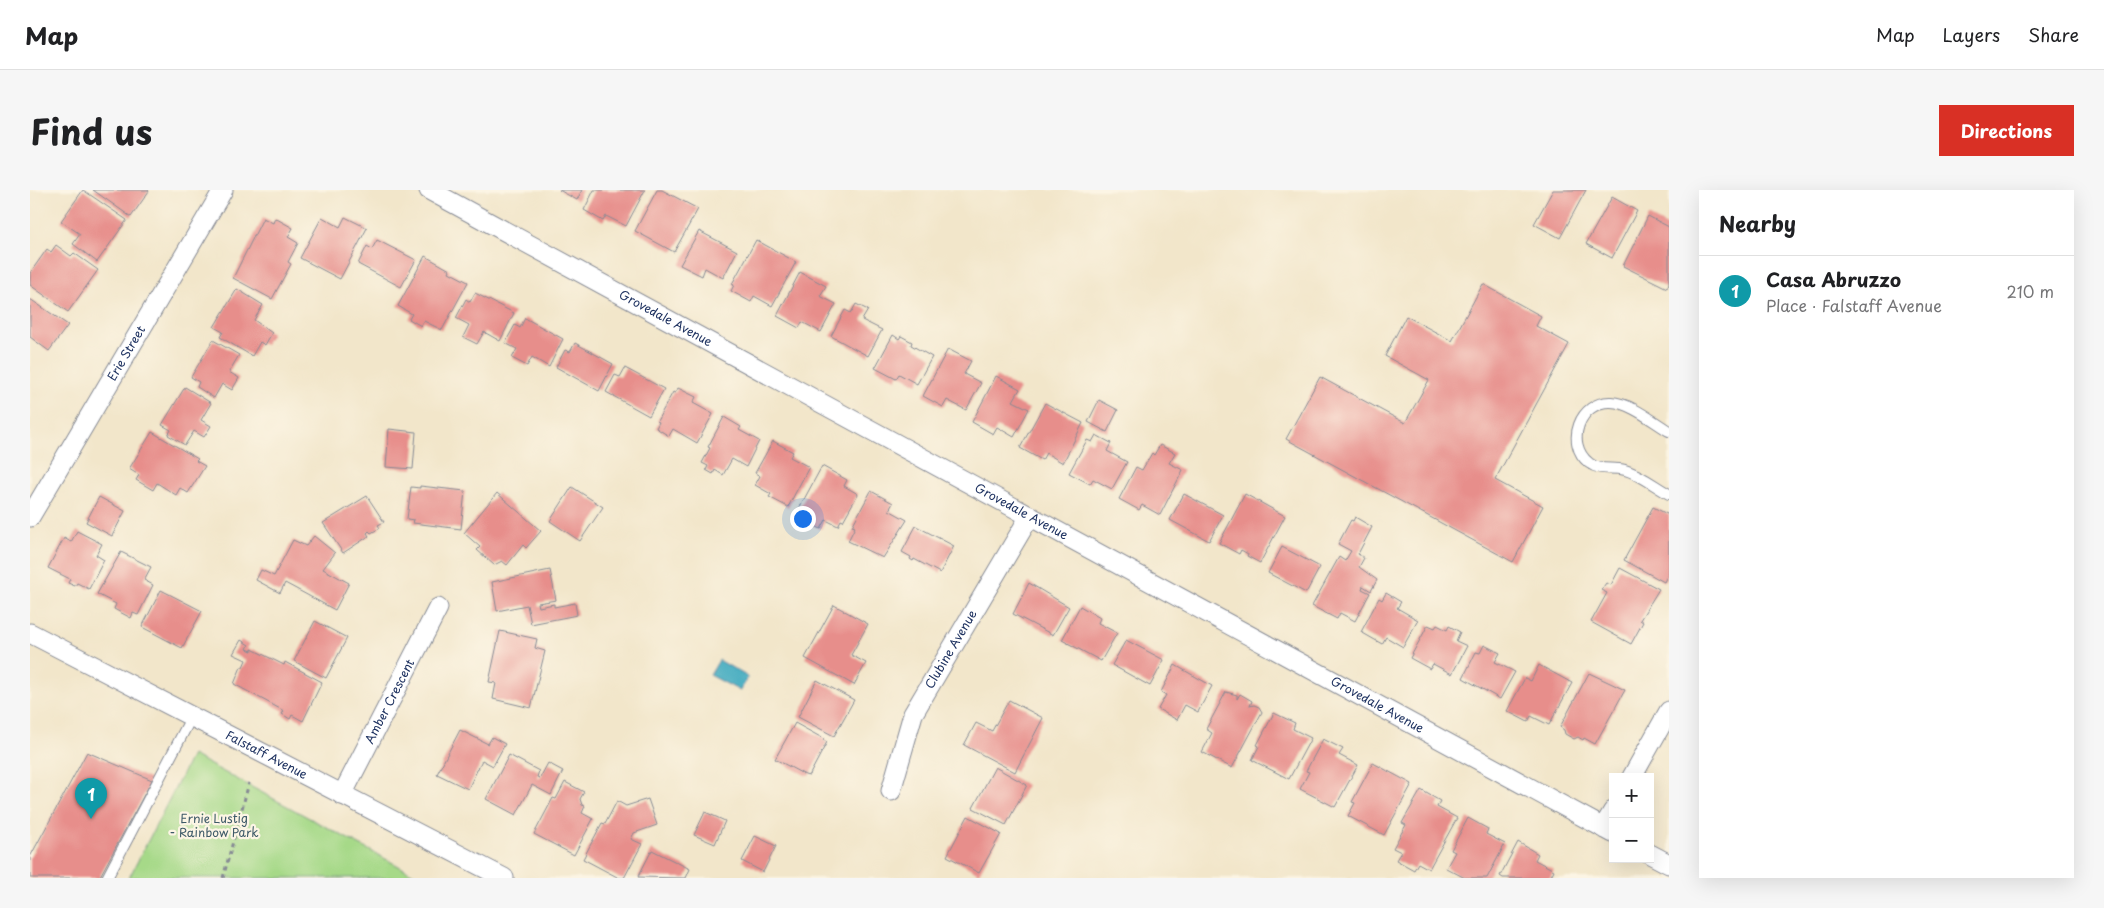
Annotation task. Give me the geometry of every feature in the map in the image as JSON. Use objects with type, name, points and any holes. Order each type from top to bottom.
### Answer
[{"type":"street","name":"Erie Street","points":[[30,516],[223,190]]},
{"type":"street","name":"Grovedale Avenue","points":[[429,190],[1608,830]]},
{"type":"street","name":"Clubine Avenue","points":[[891,790],[913,714],[1030,516]]},
{"type":"street","name":"Amber Crescent","points":[[342,795],[438,608]]},
{"type":"street","name":"Falstaff Avenue","points":[[30,633],[501,877]]},
{"type":"street","points":[[1634,773],[1669,711]]},
{"type":"street","points":[[1654,856],[1669,864]]},
{"type":"lane","points":[[1669,431],[1627,406],[1610,402],[1592,407],[1585,413],[1580,420],[1576,438],[1582,455],[1596,467],[1604,470],[1615,468],[1626,470],[1669,494]]},
{"type":"lane","points":[[107,878],[192,716]]},
{"type":"path","points":[[223,878],[249,784]]},
{"type":"green space","name":"Ernie Lustig - Rainbow Park","points":[[192,755],[421,878],[129,878]]},
{"type":"water","points":[[719,660],[748,677],[740,691],[710,675]]},
{"type":"building","points":[[83,190],[127,220],[97,262],[73,244],[80,234],[61,221]]},
{"type":"building","points":[[93,190],[148,190],[149,191],[131,217]]},
{"type":"building","points":[[559,190],[582,190],[577,200]]},
{"type":"building","points":[[594,190],[645,190],[626,226],[606,216],[603,221],[584,210]]},
{"type":"building","points":[[657,190],[662,190],[698,209],[674,252],[635,231]]},
{"type":"building","points":[[1553,190],[1586,190],[1560,238],[1534,224]]},
{"type":"building","points":[[1612,197],[1637,211],[1612,258],[1586,244]]},
{"type":"building","points":[[1648,216],[1669,227],[1669,283],[1667,288],[1623,266]]},
{"type":"building","points":[[322,217],[340,227],[345,217],[367,228],[340,279],[300,258]]},
{"type":"building","points":[[263,218],[273,223],[275,218],[293,228],[288,237],[298,243],[288,262],[291,264],[272,299],[233,278]]},
{"type":"building","points":[[699,231],[737,251],[723,278],[705,268],[702,276],[680,265]]},
{"type":"building","points":[[377,240],[416,260],[401,287],[358,264],[367,246],[372,249]]},
{"type":"building","points":[[756,240],[796,262],[772,306],[754,296],[751,302],[731,291],[734,285],[732,284]]},
{"type":"building","points":[[56,245],[71,256],[74,253],[98,270],[68,312],[30,285],[30,273],[47,249],[51,252]]},
{"type":"building","points":[[425,256],[468,282],[442,330],[424,321],[421,326],[409,319],[412,314],[398,306]]},
{"type":"building","points":[[800,272],[826,286],[820,296],[836,304],[821,332],[802,322],[799,328],[777,316]]},
{"type":"building","points":[[1483,284],[1541,316],[1536,326],[1569,344],[1495,480],[1543,506],[1513,562],[1286,439],[1320,377],[1405,423],[1429,380],[1385,356],[1406,316],[1452,341]]},
{"type":"building","points":[[237,289],[263,305],[254,320],[272,333],[265,345],[260,342],[252,356],[220,337],[223,332],[214,327]]},
{"type":"building","points":[[475,293],[514,313],[500,341],[484,332],[477,344],[463,337],[469,325],[456,318],[466,299],[470,302]]},
{"type":"building","points":[[30,299],[68,325],[49,351],[30,337]]},
{"type":"building","points":[[856,304],[868,310],[862,320],[882,330],[868,356],[831,336],[845,310],[851,313]]},
{"type":"building","points":[[525,318],[563,339],[549,367],[532,357],[527,366],[512,358],[517,349],[505,343],[515,325],[520,328]]},
{"type":"building","points":[[893,335],[899,339],[901,336],[912,342],[911,345],[932,357],[917,384],[899,374],[896,379],[875,368]]},
{"type":"building","points":[[213,340],[239,355],[229,372],[239,378],[232,390],[222,384],[214,398],[197,387],[199,382],[191,377]]},
{"type":"building","points":[[575,343],[613,364],[599,391],[556,367],[565,350],[570,352]]},
{"type":"building","points":[[948,349],[971,361],[964,374],[981,383],[966,410],[947,400],[943,407],[923,396]]},
{"type":"building","points":[[625,368],[664,389],[649,416],[606,392],[615,375],[620,377]]},
{"type":"building","points":[[996,376],[1020,389],[1013,401],[1029,409],[1014,437],[997,427],[993,434],[972,422]]},
{"type":"building","points":[[185,387],[211,403],[201,420],[211,426],[204,437],[194,431],[185,445],[168,435],[171,430],[162,425]]},
{"type":"building","points":[[678,388],[696,397],[693,403],[713,414],[697,443],[673,429],[669,436],[656,428],[659,422],[657,421],[673,392],[675,393]]},
{"type":"building","points":[[1099,400],[1118,410],[1107,432],[1088,422]]},
{"type":"building","points":[[1045,403],[1083,423],[1063,463],[1046,453],[1042,460],[1020,448]]},
{"type":"building","points":[[724,417],[741,427],[739,430],[759,441],[746,467],[732,459],[723,475],[715,470],[713,474],[706,470],[708,466],[702,463]]},
{"type":"building","points":[[389,429],[416,432],[413,469],[386,467]]},
{"type":"building","points":[[152,432],[198,459],[196,461],[205,466],[188,493],[180,488],[176,495],[157,483],[153,490],[136,480],[139,475],[129,469]]},
{"type":"building","points":[[1096,435],[1111,443],[1107,451],[1127,462],[1112,489],[1093,479],[1090,484],[1069,473],[1087,440],[1092,442]]},
{"type":"building","points":[[773,441],[793,452],[790,457],[809,467],[788,507],[769,497],[771,494],[755,485],[760,476],[755,473]]},
{"type":"building","points":[[1160,445],[1175,453],[1169,463],[1183,470],[1160,515],[1142,505],[1139,510],[1119,499],[1136,467],[1142,470],[1152,453],[1154,455]]},
{"type":"building","points":[[822,466],[847,480],[844,486],[858,494],[843,521],[841,520],[838,526],[826,520],[821,529],[795,516]]},
{"type":"building","points":[[420,486],[465,491],[461,529],[413,523],[414,520],[407,519],[411,487],[420,488]]},
{"type":"building","points":[[572,487],[603,507],[580,541],[550,521]]},
{"type":"building","points":[[871,491],[893,503],[889,510],[907,520],[883,558],[848,541],[855,527],[852,526]]},
{"type":"building","points":[[497,493],[541,531],[526,548],[523,545],[507,565],[502,561],[494,565],[477,550],[480,547],[464,533]]},
{"type":"building","points":[[1184,494],[1223,515],[1209,541],[1170,520]]},
{"type":"building","points":[[1245,494],[1285,516],[1260,563],[1247,556],[1248,554],[1241,550],[1239,554],[1219,543]]},
{"type":"building","points":[[367,496],[384,522],[378,525],[380,528],[371,533],[369,531],[367,533],[369,536],[343,553],[323,523]]},
{"type":"building","points":[[99,497],[125,511],[112,536],[86,522]]},
{"type":"building","points":[[1653,507],[1669,515],[1669,572],[1664,582],[1624,560]]},
{"type":"building","points":[[1355,517],[1372,527],[1358,554],[1364,558],[1359,567],[1377,580],[1371,591],[1363,586],[1362,589],[1370,593],[1355,621],[1340,613],[1337,619],[1312,606],[1339,557],[1345,561],[1351,551],[1338,544],[1351,520],[1353,521]]},
{"type":"building","points":[[916,526],[954,546],[940,573],[914,559],[913,561],[910,559],[911,557],[902,552]]},
{"type":"building","points":[[77,531],[102,544],[96,555],[104,560],[89,589],[77,583],[75,586],[68,583],[70,579],[48,568],[64,538],[71,542]]},
{"type":"building","points":[[314,536],[335,553],[323,569],[349,583],[335,610],[285,583],[280,593],[256,580],[261,570],[274,576],[293,540],[306,546]]},
{"type":"building","points":[[1282,547],[1320,567],[1306,593],[1268,573]]},
{"type":"building","points":[[121,552],[151,567],[144,580],[153,585],[138,615],[133,613],[131,618],[114,609],[116,604],[97,594]]},
{"type":"building","points":[[1620,568],[1659,589],[1640,620],[1643,622],[1631,644],[1591,622],[1607,593],[1601,590],[1606,583],[1611,585]]},
{"type":"building","points":[[550,570],[556,600],[538,603],[539,607],[554,604],[554,607],[575,603],[577,615],[531,624],[527,605],[497,611],[492,582]]},
{"type":"building","points":[[1029,583],[1069,607],[1053,635],[1013,614]]},
{"type":"building","points":[[161,590],[202,611],[182,648],[142,627]]},
{"type":"building","points":[[1386,593],[1401,602],[1397,608],[1418,620],[1403,647],[1386,637],[1382,644],[1361,632],[1379,598],[1382,600]]},
{"type":"building","points":[[834,605],[868,624],[851,655],[866,663],[854,685],[805,658]]},
{"type":"building","points":[[1080,606],[1100,618],[1098,623],[1117,633],[1101,661],[1062,640]]},
{"type":"building","points":[[315,621],[347,638],[326,678],[294,661]]},
{"type":"building","points":[[1428,625],[1435,628],[1437,625],[1447,630],[1449,626],[1460,632],[1456,641],[1467,646],[1452,674],[1433,664],[1430,669],[1410,658]]},
{"type":"building","points":[[500,631],[537,639],[535,648],[545,651],[531,708],[493,699],[496,683],[489,682]]},
{"type":"building","points":[[241,640],[249,645],[247,649],[252,651],[252,649],[284,665],[285,662],[322,682],[303,721],[292,715],[290,719],[282,714],[284,711],[234,684],[246,660],[233,654]]},
{"type":"building","points":[[1126,640],[1164,660],[1150,686],[1112,665]]},
{"type":"building","points":[[1484,645],[1500,653],[1495,662],[1515,672],[1500,699],[1463,678],[1476,652],[1480,653]]},
{"type":"building","points":[[1175,665],[1212,686],[1198,712],[1185,705],[1177,720],[1158,709],[1166,695],[1161,692]]},
{"type":"building","points":[[1539,665],[1572,683],[1549,725],[1531,716],[1528,722],[1507,711],[1525,678],[1531,681]]},
{"type":"building","points":[[1589,673],[1625,690],[1595,744],[1584,738],[1583,740],[1578,737],[1574,739],[1565,734],[1564,730],[1560,727]]},
{"type":"building","points":[[817,680],[854,700],[834,736],[798,717]]},
{"type":"building","points":[[1226,692],[1237,695],[1237,699],[1240,694],[1252,701],[1250,706],[1259,707],[1262,712],[1232,768],[1202,752],[1212,733],[1206,729]]},
{"type":"building","points":[[1009,700],[1043,718],[1015,772],[964,745],[976,723],[992,731]]},
{"type":"building","points":[[1274,713],[1295,723],[1293,729],[1311,738],[1289,779],[1252,760],[1259,746],[1257,745]]},
{"type":"building","points":[[795,723],[827,742],[809,776],[775,759]]},
{"type":"building","points":[[460,730],[488,744],[492,737],[505,744],[493,766],[482,760],[468,789],[437,774]]},
{"type":"building","points":[[1323,739],[1343,749],[1339,755],[1358,765],[1335,807],[1300,789],[1309,772],[1306,771]]},
{"type":"building","points":[[87,752],[152,780],[99,878],[30,878],[30,857]]},
{"type":"building","points":[[509,755],[539,771],[537,777],[540,778],[548,763],[563,771],[551,795],[532,785],[516,815],[486,799]]},
{"type":"building","points":[[1373,763],[1412,784],[1384,835],[1348,816],[1355,803],[1352,802]]},
{"type":"building","points":[[995,767],[1027,785],[1006,825],[973,808]]},
{"type":"building","points":[[565,782],[584,792],[580,799],[582,805],[585,806],[582,813],[593,819],[574,855],[534,834],[553,798],[556,799]]},
{"type":"building","points":[[1421,790],[1440,801],[1437,807],[1457,818],[1429,869],[1418,863],[1414,870],[1396,860],[1401,852],[1393,848],[1406,825],[1402,823]]},
{"type":"building","points":[[648,799],[657,825],[634,833],[631,839],[642,844],[624,878],[619,878],[583,859],[602,823],[605,824],[617,801],[626,806]]},
{"type":"building","points":[[705,812],[725,821],[715,844],[694,835]]},
{"type":"building","points":[[968,816],[1001,834],[979,873],[947,856]]},
{"type":"building","points":[[1468,818],[1488,829],[1486,834],[1505,844],[1487,878],[1465,878],[1446,868],[1455,852],[1451,850]]},
{"type":"building","points":[[755,836],[776,846],[763,872],[742,861]]},
{"type":"building","points":[[1518,842],[1538,854],[1535,860],[1554,870],[1550,878],[1503,878],[1500,876]]},
{"type":"building","points":[[652,850],[690,869],[686,878],[638,877]]},
{"type":"place","name":"Casa Abruzzo","points":[[91,819]]}]
